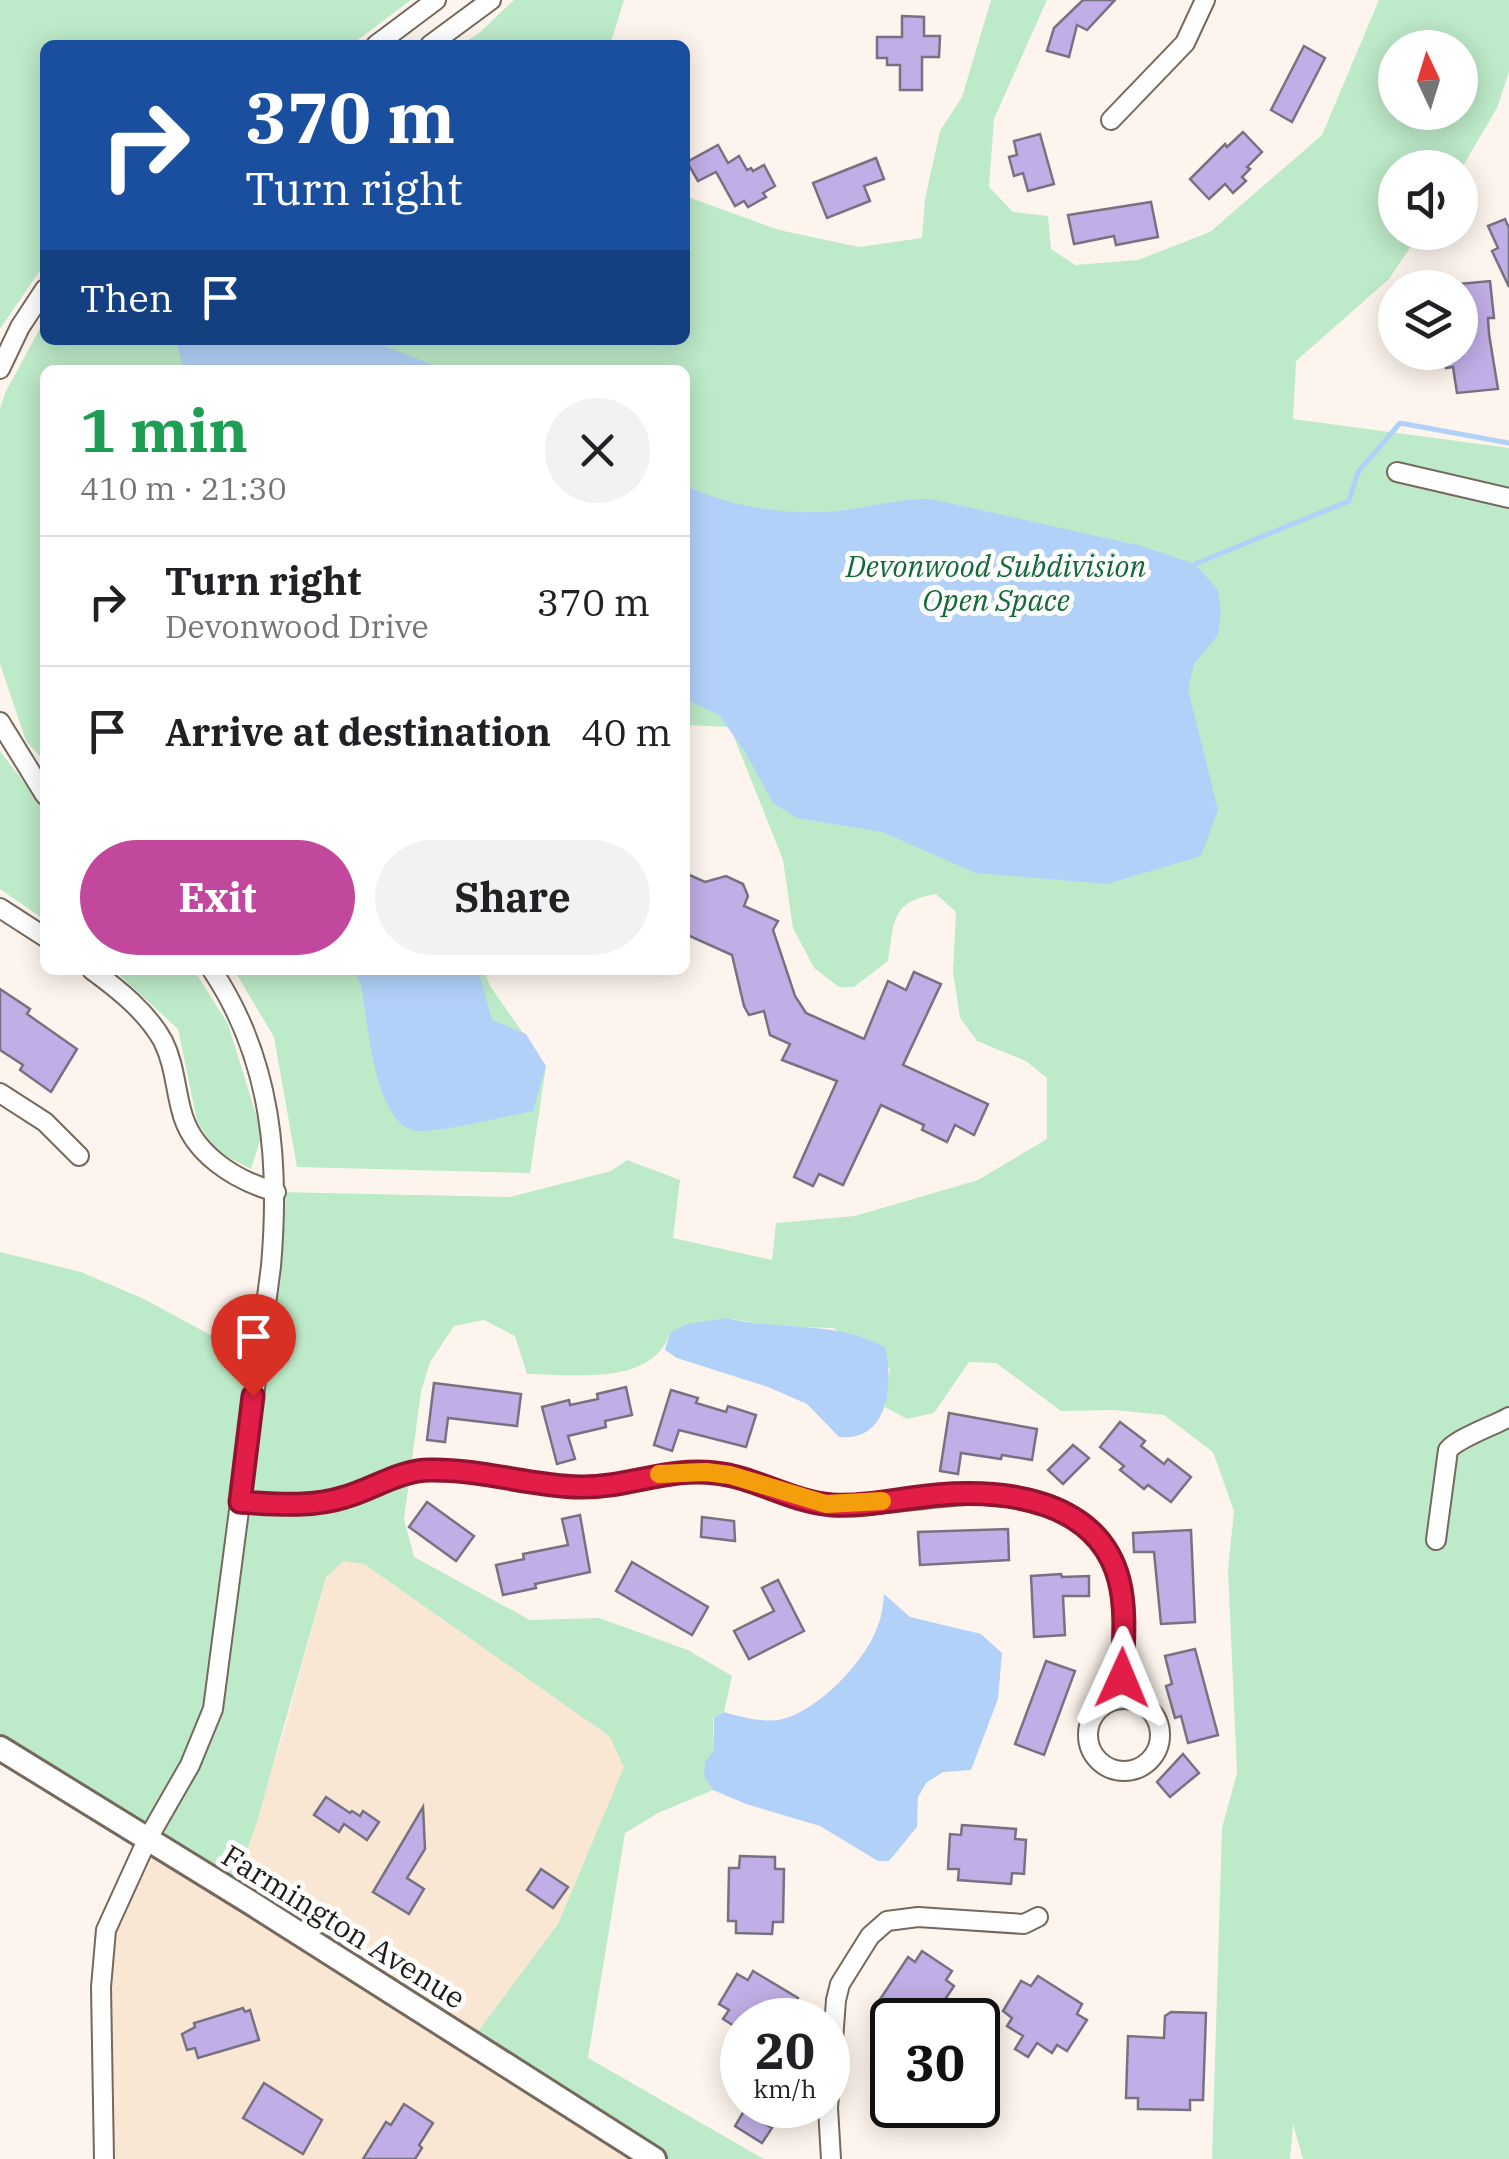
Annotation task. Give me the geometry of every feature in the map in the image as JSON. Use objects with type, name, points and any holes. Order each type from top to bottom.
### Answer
[{"type":"main road","name":"Farmington Avenue","points":[[0,1748],[654,2159]]},
{"type":"street","points":[[383,40],[436,0]]},
{"type":"street","points":[[437,40],[491,0]]},
{"type":"street","points":[[1110,120],[1185,43],[1205,0]]},
{"type":"street","points":[[0,369],[40,297]]},
{"type":"street","points":[[1397,472],[1509,498]]},
{"type":"street","points":[[0,722],[40,787]]},
{"type":"street","points":[[0,908],[40,934]]},
{"type":"street","points":[[98,975],[131,1001],[162,1039],[188,1131],[198,1146],[235,1175],[276,1192]]},
{"type":"street","points":[[104,2159],[104,1942],[110,1920],[147,1840],[190,1766],[213,1709],[271,1266],[276,1192],[270,1120],[257,1062],[239,1018],[215,975]]},
{"type":"street","points":[[0,1093],[45,1122],[79,1156]]},
{"type":"street","points":[[1436,1540],[1448,1450],[1456,1440],[1474,1436],[1509,1417]]},
{"type":"street","points":[[240,1502],[324,1503],[426,1470],[585,1487],[664,1473],[716,1473],[826,1504],[957,1494],[1029,1500],[1061,1511],[1086,1527],[1099,1539],[1116,1570],[1122,1611],[1121,1700]]},
{"type":"street","points":[[1121,1700],[1132,1700],[1148,1708],[1160,1733],[1158,1750],[1151,1759],[1126,1771],[1100,1762],[1092,1752],[1088,1735],[1096,1713],[1104,1705],[1121,1700]]},
{"type":"street","points":[[825,2156],[838,1992],[877,1927],[908,1917],[1024,1924],[1038,1917]]},
{"type":"shaded area","points":[[344,1561],[364,1564],[609,1736],[624,1767],[558,1924],[471,2041],[654,2159],[104,2159],[101,1968],[147,1840],[233,1891],[285,1728],[326,1577]]},
{"type":"green space","points":[[0,0],[411,0],[358,40],[40,40],[40,270],[0,329]]},
{"type":"green space","points":[[514,0],[624,0],[612,40],[468,40]]},
{"type":"green space","name":"Devonwood Subdivision Open Space","points":[[991,0],[1047,0],[994,119],[989,187],[1013,212],[1048,216],[1051,249],[1075,265],[1138,260],[1210,232],[1322,135],[1379,0],[1509,0],[1509,72],[1497,108],[1472,150],[1378,150],[1378,250],[1409,250],[1395,270],[1378,270],[1378,289],[1296,361],[1293,419],[1509,448],[1509,2159],[1303,2159],[1293,2124],[1290,2159],[1212,2159],[1222,1828],[1237,1773],[1228,1570],[1234,1511],[1213,1452],[1164,1415],[1113,1410],[1061,1411],[996,1363],[969,1362],[934,1413],[907,1419],[885,1407],[890,1368],[833,1328],[773,1326],[727,1318],[670,1333],[661,1350],[629,1370],[566,1375],[527,1374],[515,1336],[484,1320],[454,1326],[430,1362],[421,1392],[404,1519],[414,1557],[530,1620],[599,1618],[688,1650],[732,1676],[724,1712],[713,1717],[714,1750],[704,1776],[713,1790],[658,1813],[625,1833],[588,2058],[764,2159],[654,2159],[471,2041],[558,1924],[624,1767],[609,1736],[364,1564],[344,1561],[326,1577],[256,1825],[232,1891],[0,1748],[0,1252],[81,1272],[144,1299],[257,1360],[276,1192],[510,1197],[611,1171],[627,1160],[680,1180],[673,1238],[772,1260],[776,1223],[855,1216],[978,1180],[1047,1139],[1047,1078],[1026,1061],[977,1041],[960,1018],[953,971],[956,912],[936,894],[910,902],[894,924],[888,961],[854,987],[839,987],[814,968],[793,928],[783,860],[730,727],[690,725],[690,365],[40,365],[40,756],[26,741],[0,664],[0,409],[40,328],[40,345],[690,345],[690,198],[779,230],[859,247],[922,238],[925,199],[940,131],[962,97]]},
{"type":"green space","points":[[0,751],[40,803],[40,917],[0,889]]},
{"type":"green space","points":[[119,975],[197,975],[228,1024],[262,1134],[251,1169],[216,1151],[197,1121],[178,1029]]},
{"type":"green space","points":[[237,975],[486,975],[546,1066],[530,1173],[297,1167],[274,1037]]},
{"type":"water","points":[[177,345],[382,345],[433,365],[183,365]]},
{"type":"water","points":[[690,487],[740,504],[800,512],[931,499],[1141,546],[1195,564],[1218,590],[1218,635],[1194,664],[1188,689],[1218,810],[1201,856],[1107,884],[976,873],[882,832],[797,818],[773,803],[719,715],[690,701]]},
{"type":"water","points":[[356,975],[479,975],[492,1020],[526,1034],[546,1066],[533,1111],[425,1131],[402,1124],[390,1109],[375,1068],[361,984]]},
{"type":"water","points":[[727,1318],[827,1329],[885,1347],[888,1393],[878,1420],[856,1436],[839,1437],[807,1404],[768,1387],[677,1358],[665,1350],[670,1333],[687,1324]]},
{"type":"water","points":[[884,1594],[910,1617],[981,1634],[1002,1653],[998,1699],[971,1770],[943,1772],[926,1783],[918,1797],[917,1827],[889,1861],[878,1861],[820,1826],[713,1790],[704,1776],[705,1762],[714,1750],[714,1717],[724,1712],[757,1720],[778,1720],[808,1708],[838,1683],[863,1654],[880,1618]]},
{"type":"building","points":[[1083,0],[1115,0],[1087,30],[1077,25],[1069,57],[1047,51],[1054,28]]},
{"type":"building","points":[[902,16],[924,17],[924,36],[940,36],[939,57],[922,57],[922,90],[900,90],[900,65],[887,65],[887,58],[877,58],[877,37],[902,37]]},
{"type":"building","points":[[1304,46],[1325,58],[1292,122],[1271,110]]},
{"type":"building","points":[[1243,132],[1262,152],[1247,167],[1250,169],[1242,177],[1246,181],[1233,193],[1225,184],[1209,199],[1190,179]]},
{"type":"building","points":[[1040,134],[1054,184],[1028,191],[1023,173],[1014,176],[1009,157],[1017,155],[1014,141]]},
{"type":"building","points":[[718,145],[728,163],[739,156],[747,170],[764,165],[775,186],[763,193],[766,197],[748,207],[744,201],[735,206],[716,172],[698,181],[690,160]]},
{"type":"building","points":[[876,158],[884,179],[864,186],[870,201],[827,218],[813,183]]},
{"type":"building","points":[[1151,202],[1158,237],[1116,245],[1114,236],[1074,244],[1068,215]]},
{"type":"building","points":[[1505,219],[1509,228],[1509,287],[1492,251],[1498,248],[1488,226]]},
{"type":"building","points":[[1490,281],[1494,318],[1488,318],[1489,334],[1498,389],[1457,393],[1453,370],[1478,370],[1478,282]]},
{"type":"building","points":[[690,875],[705,882],[726,876],[743,884],[748,896],[744,906],[778,921],[773,930],[795,996],[806,1013],[864,1039],[888,981],[906,990],[914,972],[941,984],[903,1065],[988,1104],[974,1135],[955,1125],[947,1142],[922,1130],[924,1125],[881,1105],[843,1185],[819,1174],[813,1186],[794,1177],[837,1081],[782,1060],[790,1044],[770,1035],[764,1011],[749,1015],[732,955],[690,936]]},
{"type":"building","points":[[0,989],[30,1009],[27,1014],[77,1049],[51,1092],[20,1070],[23,1065],[0,1050]]},
{"type":"building","points":[[434,1383],[521,1394],[517,1426],[448,1418],[445,1442],[427,1440]]},
{"type":"building","points":[[626,1387],[632,1415],[605,1421],[606,1427],[568,1436],[575,1459],[557,1464],[542,1407],[569,1400],[570,1405],[598,1399],[597,1394]]},
{"type":"building","points":[[671,1390],[726,1412],[728,1406],[756,1415],[746,1447],[679,1430],[672,1451],[654,1445]]},
{"type":"building","points":[[949,1413],[1037,1429],[1032,1460],[961,1453],[958,1474],[940,1471]]},
{"type":"building","points":[[1120,1422],[1145,1441],[1141,1446],[1164,1464],[1168,1459],[1191,1477],[1171,1502],[1148,1485],[1144,1489],[1100,1447]]},
{"type":"building","points":[[1073,1445],[1089,1458],[1063,1484],[1048,1470]]},
{"type":"building","points":[[427,1502],[474,1536],[456,1561],[409,1527]]},
{"type":"building","points":[[580,1515],[590,1572],[503,1595],[496,1565],[524,1559],[523,1554],[568,1545],[562,1519]]},
{"type":"building","points":[[702,1517],[734,1521],[735,1541],[701,1537]]},
{"type":"building","points":[[1008,1529],[1009,1560],[920,1565],[918,1532]]},
{"type":"building","points":[[1191,1530],[1195,1622],[1161,1624],[1154,1552],[1134,1552],[1133,1533]]},
{"type":"building","points":[[632,1562],[708,1607],[692,1635],[616,1591]]},
{"type":"building","points":[[1031,1576],[1089,1576],[1089,1596],[1063,1596],[1065,1635],[1034,1637]]},
{"type":"building","points":[[778,1580],[804,1631],[749,1659],[734,1631],[774,1611],[762,1588]]},
{"type":"building","points":[[1195,1649],[1218,1735],[1188,1743],[1181,1716],[1175,1718],[1166,1686],[1172,1684],[1165,1656]]},
{"type":"building","points":[[1046,1661],[1075,1671],[1044,1755],[1015,1744]]},
{"type":"building","points":[[1183,1754],[1199,1773],[1170,1797],[1157,1782]]},
{"type":"building","points":[[326,1797],[350,1813],[360,1816],[363,1811],[379,1822],[367,1840],[344,1824],[339,1832],[314,1815]]},
{"type":"building","points":[[423,1807],[425,1849],[407,1878],[424,1889],[409,1914],[373,1892]]},
{"type":"building","points":[[962,1825],[1016,1829],[1015,1839],[1026,1840],[1024,1874],[1012,1873],[1011,1884],[958,1880],[959,1869],[948,1869],[950,1834],[961,1835]]},
{"type":"building","points":[[740,1856],[775,1857],[775,1869],[784,1869],[783,1922],[773,1922],[772,1934],[736,1933],[736,1921],[728,1921],[729,1868],[739,1868]]},
{"type":"building","points":[[541,1869],[568,1887],[553,1908],[527,1890]]},
{"type":"building","points":[[922,1951],[952,1971],[946,1980],[954,1986],[946,1998],[881,1998],[908,1957],[915,1962]]},
{"type":"building","points":[[753,1971],[798,1998],[723,1998],[737,1974],[748,1980]]},
{"type":"building","points":[[1038,1976],[1082,2004],[1077,2014],[1087,2020],[1067,2051],[1057,2045],[1052,2053],[1037,2043],[1028,2057],[1015,2049],[1023,2036],[1007,2026],[1012,2018],[1003,2011],[1021,1981],[1031,1986]]},
{"type":"building","points":[[243,2008],[245,2012],[250,2010],[259,2040],[198,2058],[195,2048],[187,2050],[182,2034],[195,2027],[194,2023]]},
{"type":"building","points":[[1171,2012],[1206,2013],[1203,2100],[1190,2100],[1190,2110],[1138,2109],[1138,2098],[1126,2098],[1128,2036],[1164,2038],[1165,2016]]},
{"type":"building","points":[[264,2083],[322,2120],[303,2154],[243,2118]]},
{"type":"building","points":[[404,2104],[433,2123],[415,2159],[363,2159],[386,2122],[391,2125]]},
{"type":"building","points":[[738,2128],[772,2128],[762,2143]]},
{"type":"waterway","points":[[1195,564],[1349,501],[1358,472],[1400,423],[1509,443]]},
{"type":"slow traffic","points":[[659,1474],[730,1475],[826,1504],[882,1501]]},
{"type":"route","points":[[253,1396],[240,1502],[316,1504],[412,1472],[446,1470],[543,1485],[585,1487],[664,1473],[716,1473],[826,1504],[957,1494],[1041,1503],[1070,1515],[1093,1532],[1116,1570],[1122,1598],[1122,1678]]}]
